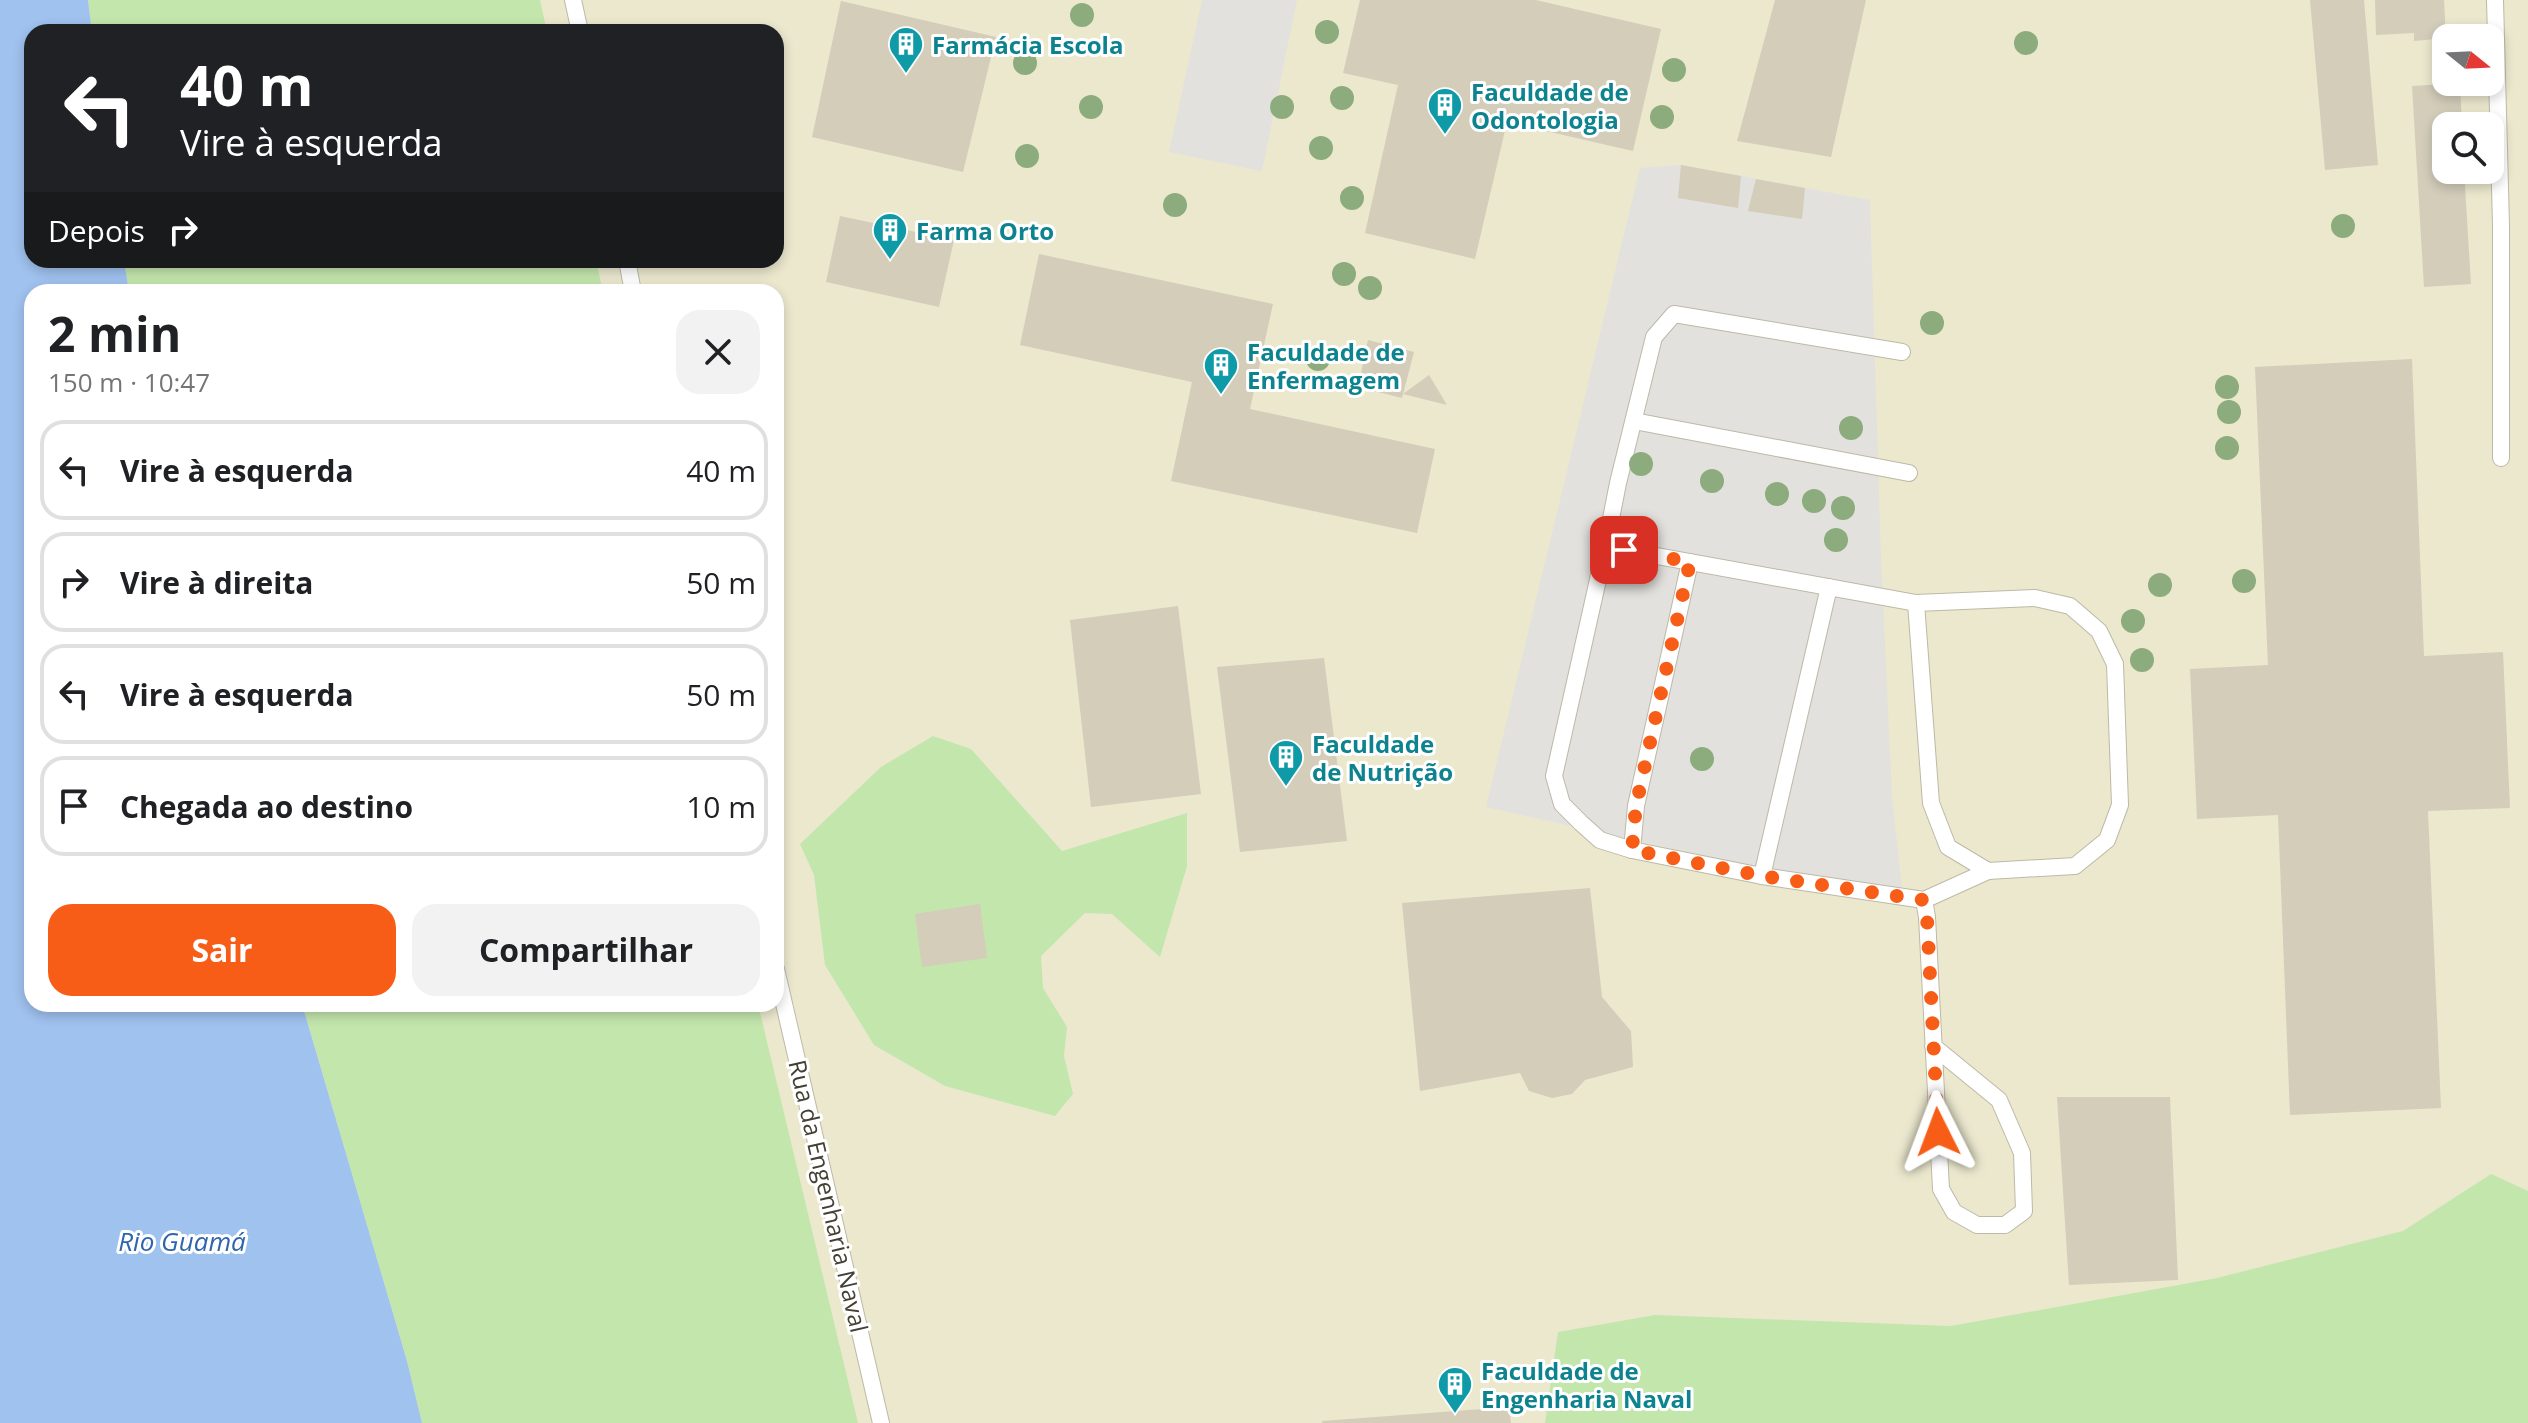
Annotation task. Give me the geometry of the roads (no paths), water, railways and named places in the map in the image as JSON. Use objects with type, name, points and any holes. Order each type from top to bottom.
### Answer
[{"type":"lane","points":[[573,0],[578,24]]},
{"type":"lane","points":[[2495,0],[2501,225],[2501,458]]},
{"type":"lane","points":[[1606,544],[1624,550],[1916,603],[2035,598],[2070,606],[2099,631],[2115,664],[2120,805],[2107,840],[2075,866],[1988,871],[1924,900],[1762,876],[1632,850],[1600,840],[1562,804],[1554,776],[1611,513],[1654,337],[1674,314],[1902,352]]},
{"type":"lane","points":[[1634,421],[1909,473]]},
{"type":"lane","points":[[1632,850],[1636,806],[1690,562]]},
{"type":"lane","points":[[1762,876],[1829,587]]},
{"type":"lane","points":[[1916,603],[1931,803],[1948,847],[1988,871]]},
{"type":"lane","points":[[1924,900],[1941,1189],[1954,1212],[1977,1225],[2005,1225],[2024,1211],[2022,1153],[1999,1100],[1933,1046]]},
{"type":"lane","name":"Rua da Engenharia Naval","points":[[784,1004],[881,1423]]},
{"type":"water","name":"Rio Guamá","points":[[0,0],[88,0],[91,24],[24,24],[24,268],[125,268],[128,284],[24,284],[24,1012],[304,1012],[407,1361],[422,1423],[0,1423]]},
{"type":"place","name":"Farmácia Escola","points":[[906,75]]},
{"type":"place","name":"Faculdade de Odontologia","points":[[1445,136]]},
{"type":"place","name":"Farma Orto","points":[[890,261]]},
{"type":"place","name":"Faculdade de Enfermagem","points":[[1221,396]]},
{"type":"place","name":"Faculdade de Nutrição","points":[[1286,788]]},
{"type":"place","name":"Faculdade de Engenharia Naval","points":[[1455,1415]]}]
